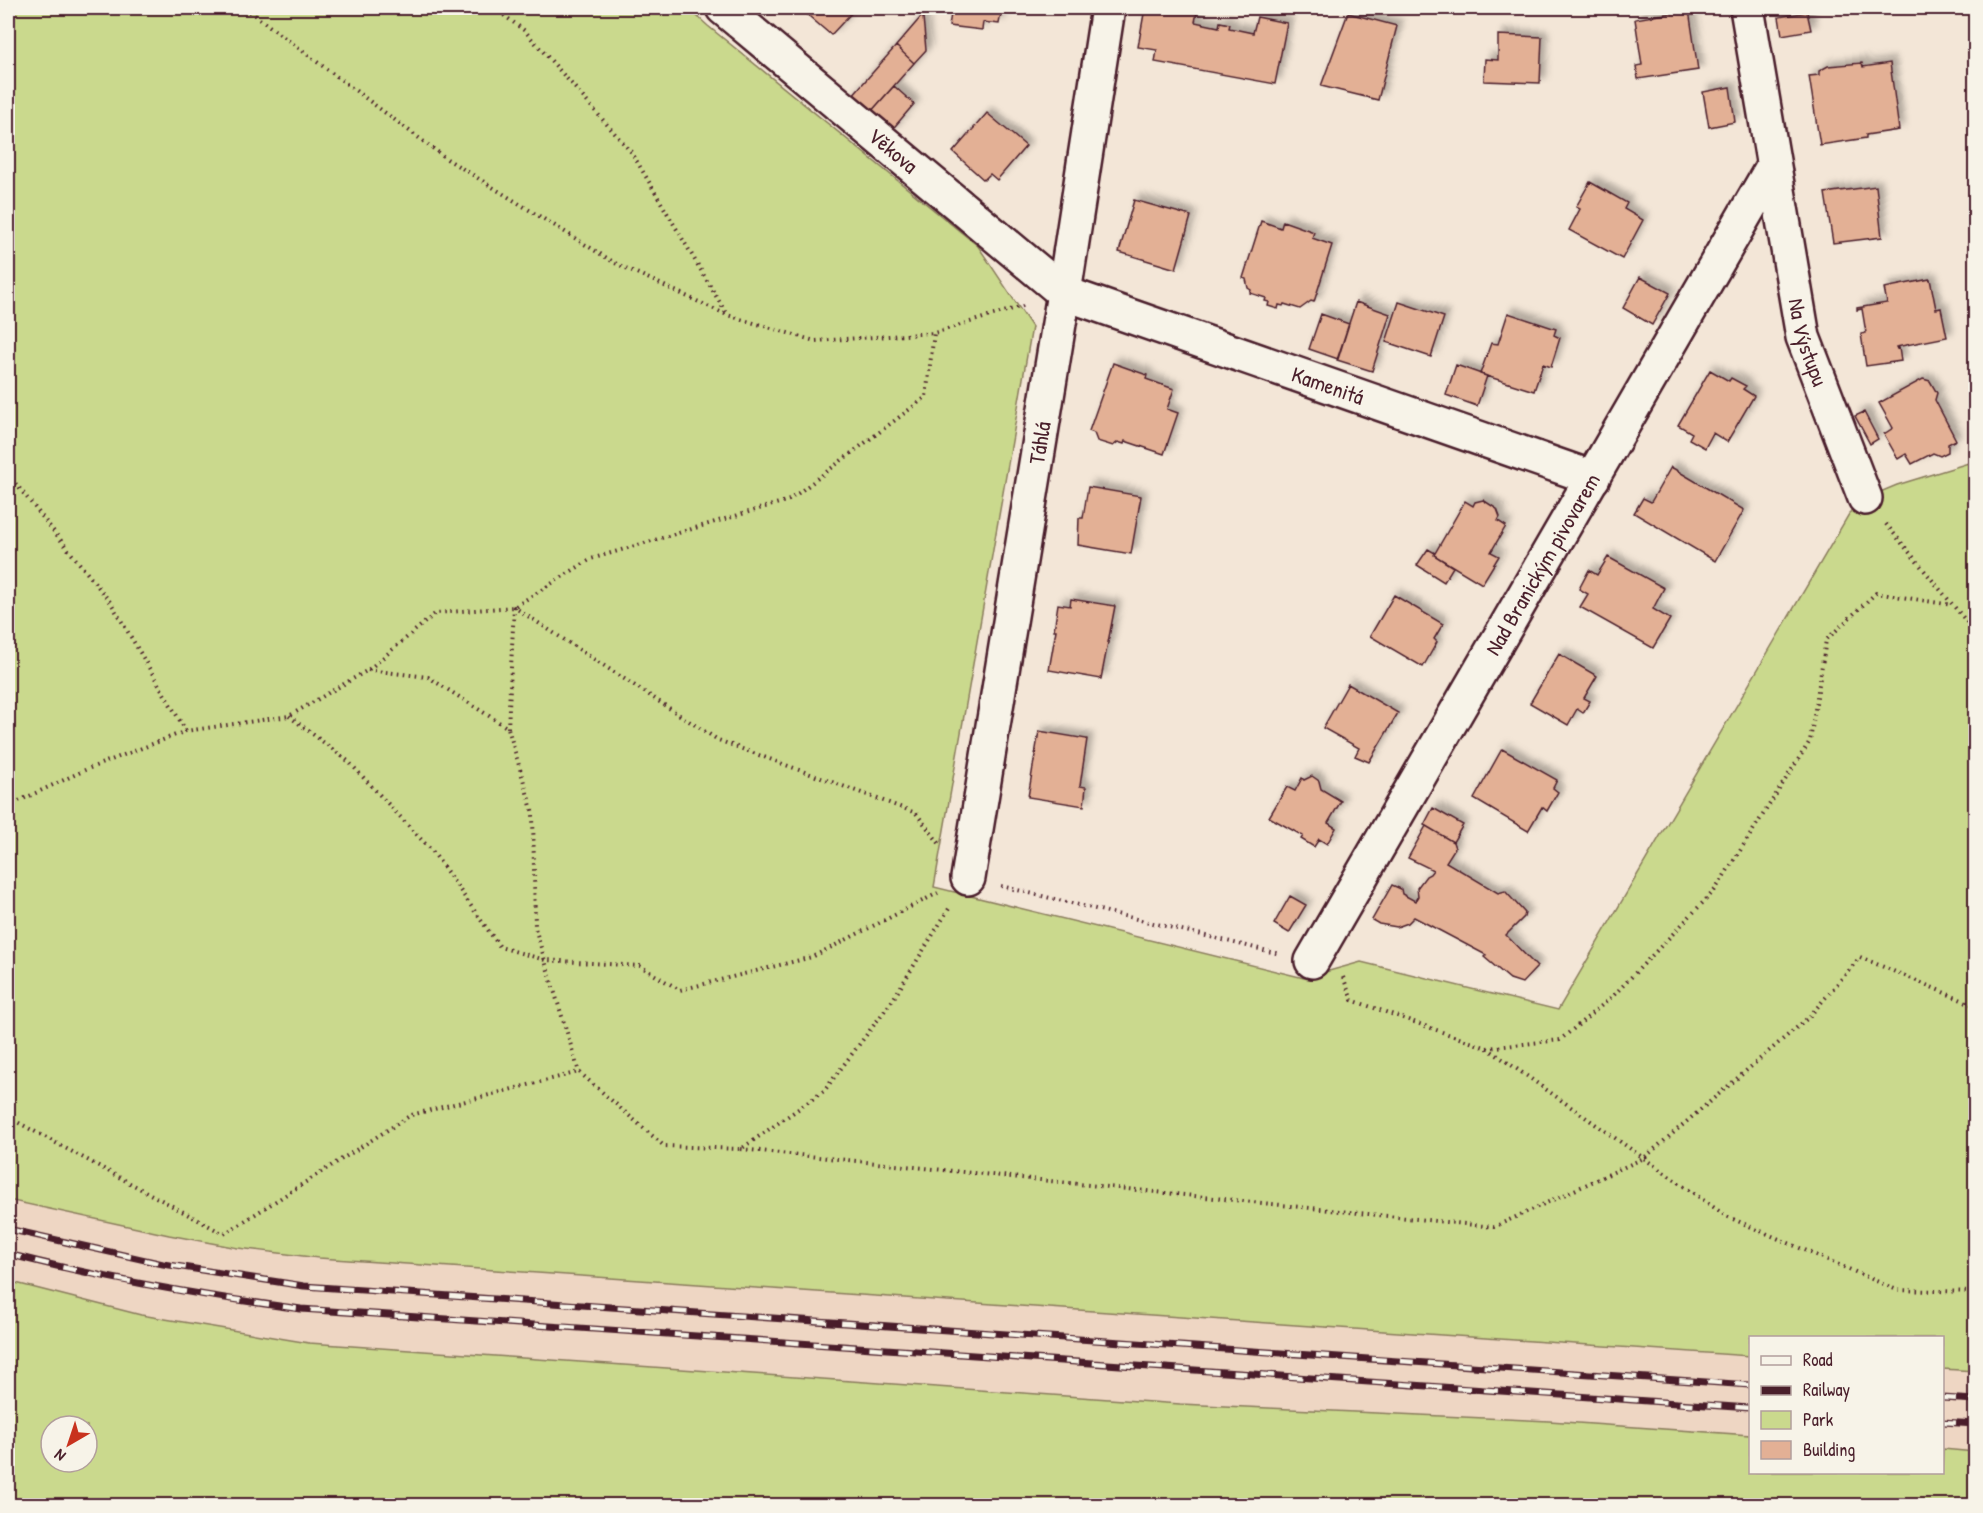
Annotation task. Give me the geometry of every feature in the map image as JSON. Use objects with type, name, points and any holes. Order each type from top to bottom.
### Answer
[{"type":"street","name":"Věkova","points":[[723,8],[1064,293]]},
{"type":"street","name":"Táhlá","points":[[968,878],[1064,293],[1107,8]]},
{"type":"street","name":"Na Výstupu","points":[[1747,8],[1803,337],[1865,498]]},
{"type":"street","name":"Nad Branickým pivovarem","points":[[1320,948],[1773,168]]},
{"type":"street","name":"Kamenitá","points":[[1064,293],[1593,478]]},
{"type":"path","points":[[8,11],[11,8]]},
{"type":"path","points":[[245,8],[447,159],[615,263],[727,315],[815,341],[934,333],[1064,293]]},
{"type":"path","points":[[494,8],[525,32],[632,153],[727,315]]},
{"type":"path","points":[[8,806],[85,770],[186,731],[289,716],[368,670],[436,613],[514,607],[591,559],[789,500],[926,397],[934,333]]},
{"type":"path","points":[[8,474],[111,603],[186,731]]},
{"type":"path","points":[[1865,498],[1976,633]]},
{"type":"path","points":[[1486,1048],[1560,1040],[1613,996],[1715,890],[1810,741],[1826,640],[1876,593],[1952,605]]},
{"type":"path","points":[[514,607],[718,740],[916,813],[968,878]]},
{"type":"path","points":[[514,607],[508,728],[533,813],[535,928],[579,1072],[664,1146],[741,1149],[1494,1227],[1644,1158],[1809,1017],[1860,957],[1976,1006]]},
{"type":"path","points":[[368,670],[428,677],[508,728]]},
{"type":"path","points":[[289,716],[348,761],[433,852],[500,947],[545,960],[640,966],[680,990],[812,957],[968,878],[1320,948],[1352,1000],[1486,1048],[1726,1216],[1897,1290],[1976,1292]]},
{"type":"path","points":[[741,1149],[824,1091],[892,1001],[968,878]]},
{"type":"path","points":[[8,1117],[224,1234],[411,1115],[579,1072]]},
{"type":"shaded area","points":[[8,1200],[238,1248],[319,1258],[1749,1356],[1749,1435],[1549,1421],[1180,1404],[309,1343],[141,1315],[8,1281]]},
{"type":"shaded area","points":[[1944,1369],[1975,1371],[1975,1452],[1944,1449]]},
{"type":"green space","points":[[8,8],[688,8],[978,246],[1032,327],[934,887],[1304,978],[1361,962],[1558,1010],[1856,502],[1897,485],[1975,461],[1975,1371],[1944,1369],[1944,1336],[1749,1336],[1749,1356],[319,1258],[238,1248],[8,1200]]},
{"type":"green space","points":[[8,1281],[141,1315],[309,1343],[1180,1404],[1549,1421],[1749,1435],[1749,1474],[1944,1474],[1944,1449],[1975,1452],[1975,1494],[1966,1506],[8,1505]]},
{"type":"building","points":[[795,8],[856,8],[831,35],[803,11],[801,13]]},
{"type":"building","points":[[952,8],[1002,8],[999,24],[983,22],[982,30],[949,26]]},
{"type":"building","points":[[1145,8],[1198,8],[1195,22],[1219,27],[1220,22],[1230,24],[1229,28],[1253,33],[1257,17],[1287,23],[1275,84],[1155,62],[1157,50],[1138,47]]},
{"type":"building","points":[[1689,10],[1698,70],[1638,79],[1636,66],[1642,65],[1635,19]]},
{"type":"building","points":[[1807,12],[1811,30],[1782,35],[1779,17]]},
{"type":"building","points":[[1348,13],[1397,26],[1378,100],[1321,86]]},
{"type":"building","points":[[923,17],[926,50],[914,63],[896,46]]},
{"type":"building","points":[[1498,35],[1542,37],[1540,83],[1484,81],[1485,59],[1498,60]]},
{"type":"building","points":[[896,46],[914,63],[869,114],[851,97]]},
{"type":"building","points":[[1862,63],[1863,67],[1890,63],[1899,130],[1820,145],[1809,76],[1819,75],[1819,71],[1828,66]]},
{"type":"building","points":[[894,86],[914,104],[890,132],[869,114]]},
{"type":"building","points":[[1730,87],[1735,122],[1709,127],[1703,92]]},
{"type":"building","points":[[987,113],[1026,146],[997,180],[990,174],[984,180],[953,152]]},
{"type":"building","points":[[1590,182],[1627,203],[1624,209],[1643,220],[1622,259],[1569,230],[1580,209],[1576,207]]},
{"type":"building","points":[[1876,186],[1882,237],[1833,243],[1825,193]]},
{"type":"building","points":[[1134,200],[1191,216],[1176,269],[1119,252]]},
{"type":"building","points":[[1261,221],[1281,228],[1283,221],[1314,232],[1312,238],[1332,245],[1314,302],[1311,301],[1300,309],[1284,304],[1279,305],[1278,309],[1268,306],[1269,302],[1265,301],[1266,298],[1250,293],[1246,279],[1243,278]]},
{"type":"building","points":[[1640,277],[1670,293],[1652,325],[1623,308]]},
{"type":"building","points":[[1930,279],[1936,309],[1941,308],[1947,337],[1896,347],[1899,348],[1901,361],[1866,366],[1861,334],[1866,333],[1862,309],[1857,310],[1857,308],[1887,303],[1884,288]]},
{"type":"building","points":[[1356,302],[1390,314],[1372,371],[1337,360]]},
{"type":"building","points":[[1399,302],[1444,317],[1431,357],[1386,342]]},
{"type":"building","points":[[1508,313],[1556,329],[1554,335],[1560,338],[1551,367],[1543,364],[1534,391],[1480,374],[1491,343],[1498,344]]},
{"type":"building","points":[[1321,314],[1349,324],[1338,359],[1309,349]]},
{"type":"building","points":[[1113,363],[1147,375],[1146,379],[1174,389],[1167,409],[1178,413],[1164,454],[1125,441],[1124,444],[1118,442],[1113,446],[1097,441],[1094,433],[1089,431]]},
{"type":"building","points":[[1456,365],[1487,376],[1477,406],[1446,395]]},
{"type":"building","points":[[1710,370],[1729,381],[1731,378],[1746,386],[1743,389],[1754,396],[1727,442],[1713,433],[1705,448],[1689,439],[1692,433],[1678,425]]},
{"type":"building","points":[[1923,379],[1930,381],[1937,393],[1935,400],[1956,440],[1948,444],[1948,452],[1940,456],[1933,453],[1912,464],[1906,454],[1898,459],[1884,434],[1893,428],[1879,403]]},
{"type":"building","points":[[1864,412],[1878,439],[1870,444],[1855,416]]},
{"type":"building","points":[[1671,467],[1744,510],[1715,561],[1634,513],[1643,498],[1651,502]]},
{"type":"building","points":[[1088,487],[1141,496],[1131,554],[1078,545],[1079,518],[1083,518]]},
{"type":"building","points":[[1483,500],[1497,509],[1500,517],[1498,521],[1506,526],[1491,552],[1499,556],[1482,584],[1434,555],[1465,501],[1473,506],[1475,502]]},
{"type":"building","points":[[1428,549],[1453,567],[1444,582],[1417,565]]},
{"type":"building","points":[[1608,557],[1664,588],[1653,609],[1670,619],[1653,648],[1580,607],[1588,594],[1579,589],[1589,570],[1597,575]]},
{"type":"building","points":[[1394,595],[1443,624],[1434,639],[1437,642],[1423,667],[1370,636]]},
{"type":"building","points":[[1071,599],[1115,606],[1101,679],[1049,670],[1058,604],[1070,606]]},
{"type":"building","points":[[1559,654],[1597,676],[1584,698],[1590,701],[1583,713],[1577,709],[1568,725],[1530,703]]},
{"type":"building","points":[[1348,684],[1398,713],[1369,762],[1355,756],[1359,748],[1323,728]]},
{"type":"building","points":[[1039,731],[1087,739],[1080,786],[1086,787],[1084,806],[1028,797]]},
{"type":"building","points":[[1502,749],[1557,780],[1553,788],[1558,792],[1547,811],[1542,807],[1528,831],[1474,799]]},
{"type":"building","points":[[1312,776],[1319,781],[1321,789],[1341,801],[1328,823],[1336,828],[1327,844],[1319,839],[1314,847],[1301,839],[1303,836],[1269,817],[1287,787],[1295,791],[1302,778],[1304,780]]},
{"type":"building","points":[[1433,808],[1463,825],[1453,842],[1424,825]]},
{"type":"building","points":[[1426,826],[1453,842],[1455,848],[1446,862],[1498,893],[1505,891],[1525,913],[1524,917],[1506,935],[1537,967],[1522,983],[1510,979],[1484,957],[1486,955],[1414,917],[1408,923],[1397,927],[1379,924],[1372,920],[1392,885],[1401,889],[1402,894],[1415,901],[1418,896],[1417,888],[1433,870],[1408,858]]},
{"type":"building","points":[[1290,896],[1306,905],[1289,933],[1274,924]]},
{"type":"railway","points":[[8,1229],[163,1264],[304,1286],[1749,1385]]},
{"type":"railway","points":[[8,1254],[154,1286],[301,1309],[1749,1408]]},
{"type":"railway","points":[[1944,1398],[1976,1400]]},
{"type":"railway","points":[[1944,1422],[1976,1424]]}]
